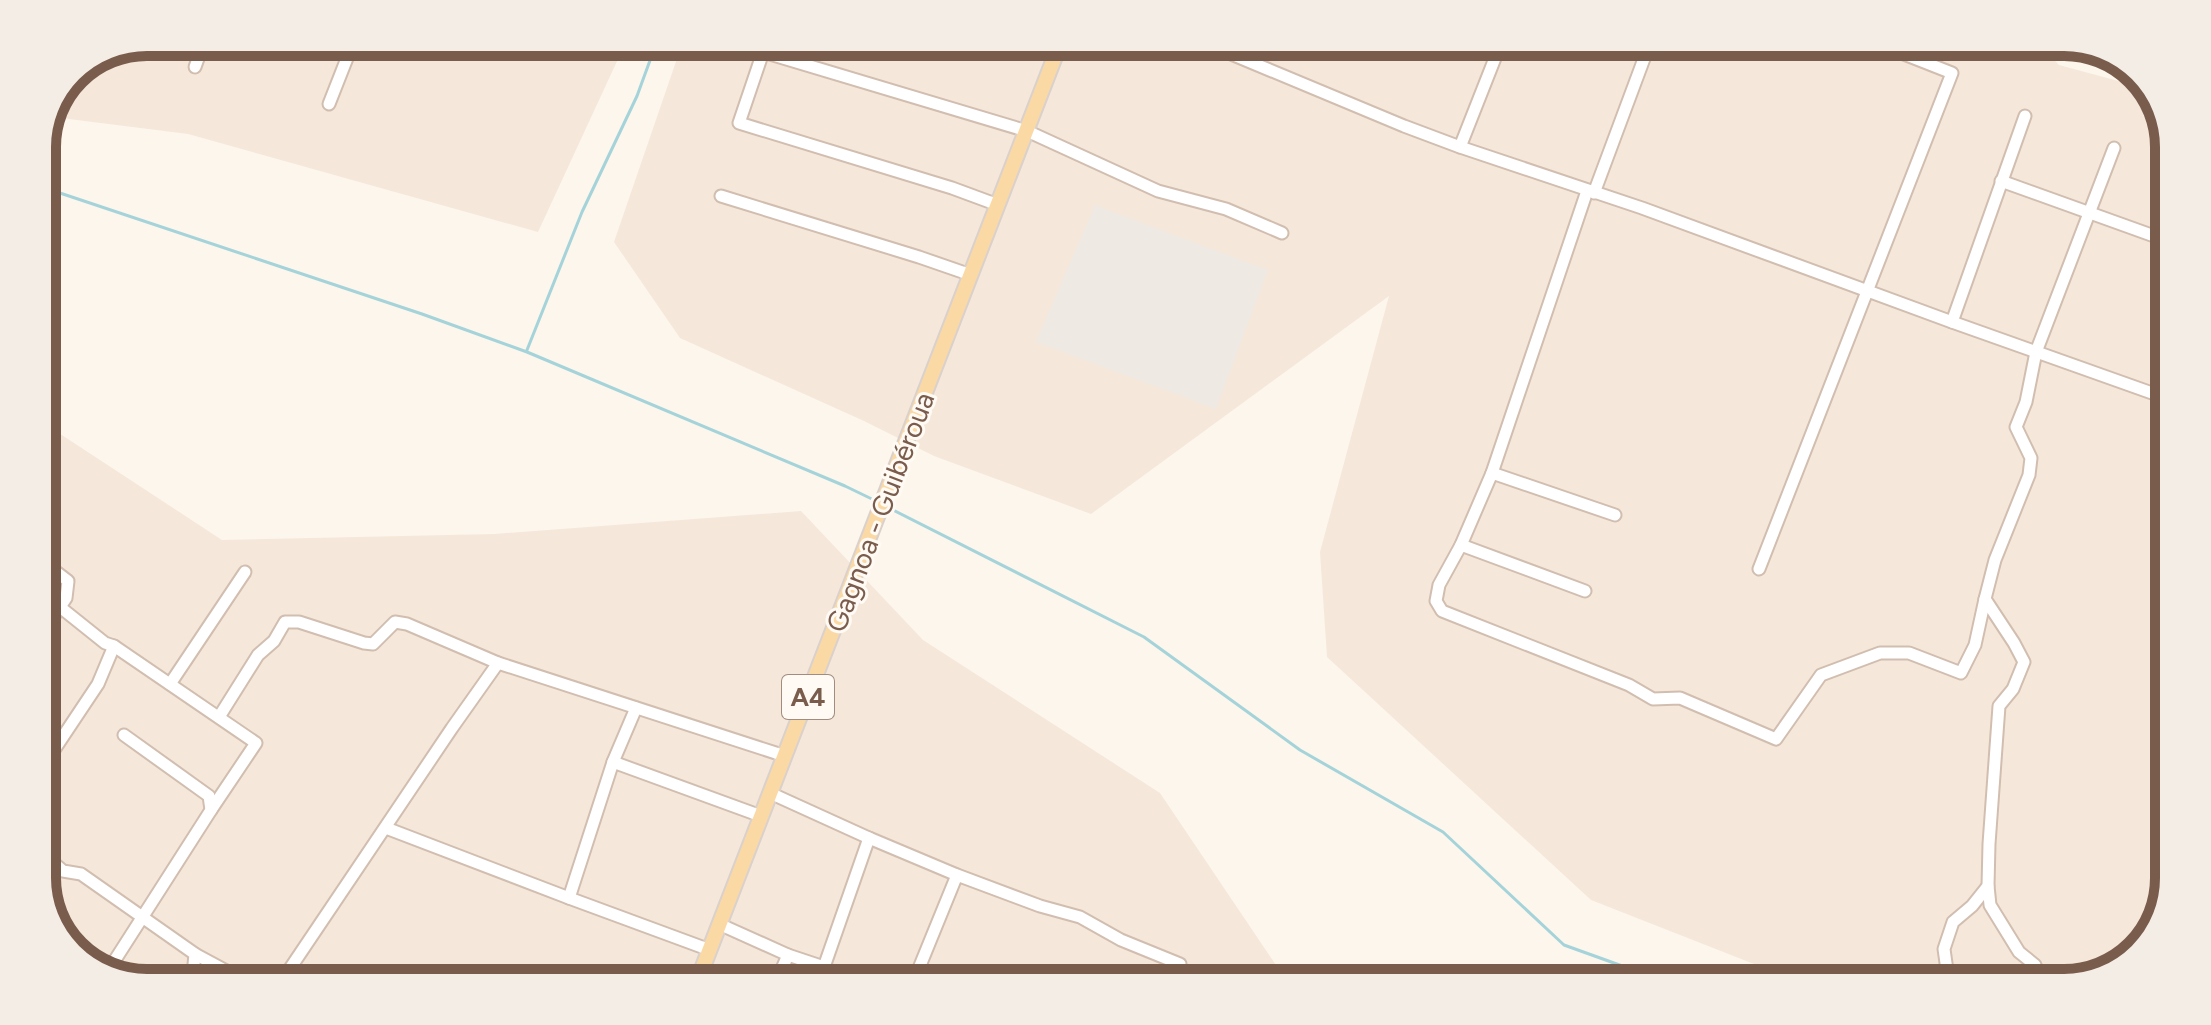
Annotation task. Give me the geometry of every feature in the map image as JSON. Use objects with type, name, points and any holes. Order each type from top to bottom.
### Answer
[{"type":"main road","name":"Gagnoa - Guibéroua","points":[[702,969],[1055,56]]},
{"type":"street","points":[[195,67],[199,56]]},
{"type":"street","points":[[329,104],[348,56]]},
{"type":"street","points":[[761,56],[739,123],[998,205]]},
{"type":"street","points":[[789,56],[1027,131],[1158,191],[1226,209],[1282,233]]},
{"type":"street","points":[[1236,56],[1460,147],[1642,208],[2155,394]]},
{"type":"street","points":[[1460,147],[1496,56]]},
{"type":"street","points":[[1645,56],[1590,192],[1492,473],[1461,545],[1439,585],[1436,601],[1442,611],[1629,685],[1653,699],[1680,698],[1776,739],[1821,675],[1880,653],[1909,653],[1961,673],[1975,645],[1995,560],[2029,475],[2031,458],[2016,427],[2026,402],[2036,352],[2114,148]]},
{"type":"street","points":[[1759,569],[1952,73],[1909,56]]},
{"type":"street","points":[[1952,322],[2025,116]]},
{"type":"street","points":[[2001,181],[2155,236]]},
{"type":"street","points":[[721,196],[971,275]]},
{"type":"street","points":[[1492,473],[1615,515]]},
{"type":"street","points":[[1461,545],[1585,591]]},
{"type":"street","points":[[56,572],[68,581],[66,598],[56,613]]},
{"type":"street","points":[[170,684],[245,572]]},
{"type":"street","points":[[1985,599],[2024,662],[2013,689],[1999,706],[1989,844],[1990,905],[2019,952],[2036,969]]},
{"type":"street","points":[[60,607],[105,643],[114,646],[256,743],[113,962]]},
{"type":"street","points":[[219,717],[258,655],[274,641],[285,622],[299,622],[373,644],[395,622],[407,624],[498,663],[785,756]]},
{"type":"street","points":[[56,747],[98,684],[114,646]]},
{"type":"street","points":[[290,969],[498,663]]},
{"type":"street","points":[[569,898],[613,762],[636,708]]},
{"type":"street","points":[[124,735],[209,796],[211,810]]},
{"type":"street","points":[[613,762],[761,816]]},
{"type":"street","points":[[770,793],[957,875],[1040,906],[1080,917],[1121,940],[1180,964]]},
{"type":"street","points":[[386,828],[710,950]]},
{"type":"street","points":[[824,967],[869,838]]},
{"type":"street","points":[[56,865],[63,871],[81,874],[195,954],[223,969]]},
{"type":"street","points":[[919,969],[957,875]]},
{"type":"street","points":[[1947,969],[1944,949],[1953,922],[1972,906],[1988,886]]},
{"type":"street","points":[[719,924],[827,969]]},
{"type":"street","points":[[194,969],[195,954]]},
{"type":"street","points":[[782,969],[788,955]]},
{"type":"shaded area","points":[[619,56],[538,232],[188,134],[61,118],[65,107],[87,79],[102,68],[135,57]]},
{"type":"shaded area","points":[[678,56],[2051,56],[2059,65],[2128,84],[2146,107],[2155,141],[2155,878],[2148,913],[2132,938],[2114,954],[2076,968],[1767,969],[1591,900],[1327,657],[1320,552],[1389,296],[1091,514],[934,456],[680,338],[614,242]]},
{"type":"shaded area","points":[[1095,205],[1268,270],[1216,409],[1036,342]]},
{"type":"shaded area","points":[[56,431],[222,540],[494,534],[801,511],[923,640],[1160,793],[1279,969],[147,969],[112,962],[87,946],[71,928],[61,907],[56,884]]},
{"type":"waterway","points":[[527,350],[582,212],[637,96],[652,56]]},
{"type":"waterway","points":[[56,192],[527,352],[876,501]]},
{"type":"waterway","points":[[887,507],[1144,637],[1300,750],[1443,832],[1564,945],[1631,969]]}]
